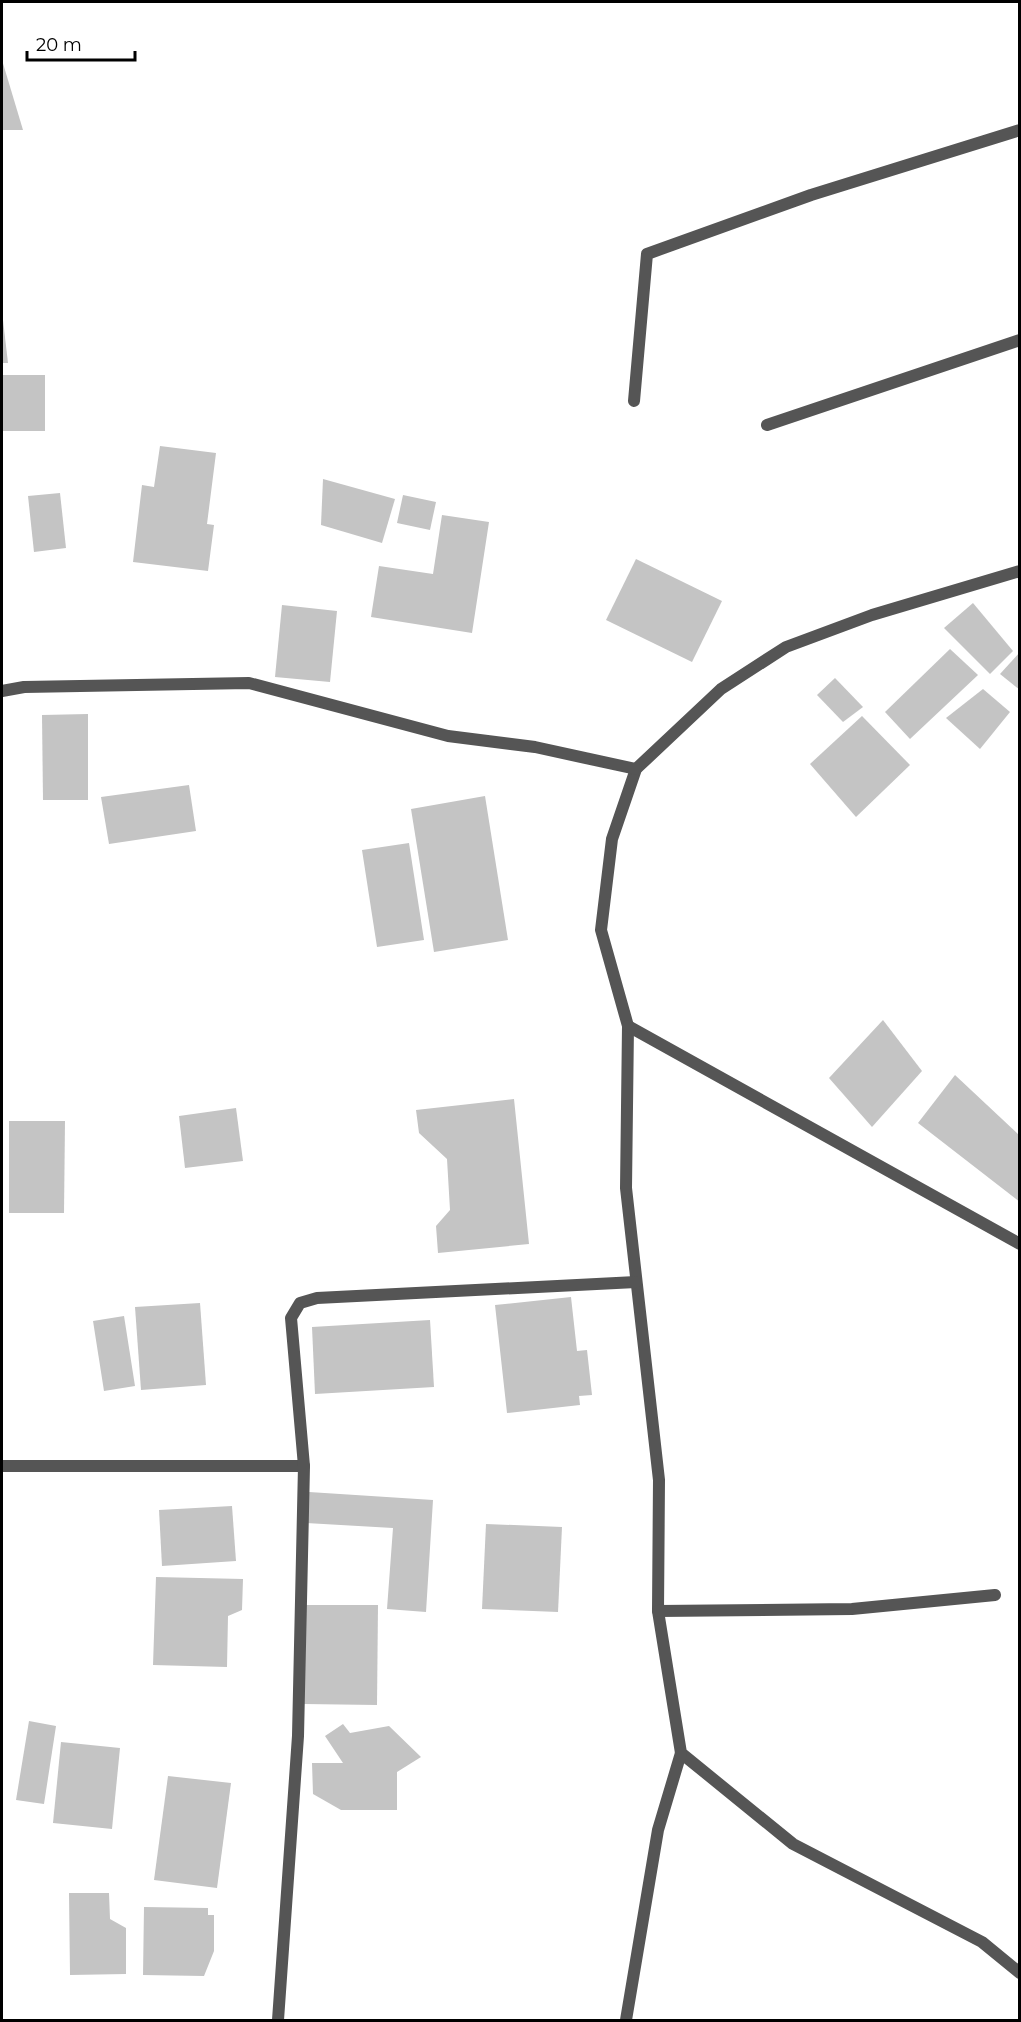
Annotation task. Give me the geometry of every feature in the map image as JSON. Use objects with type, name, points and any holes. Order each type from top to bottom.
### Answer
[{"type":"street","points":[[634,401],[647,254],[812,195],[1020,130]]},
{"type":"street","points":[[767,425],[1020,340]]},
{"type":"street","points":[[626,2020],[658,1830],[681,1753],[658,1611],[659,1480],[626,1188],[628,1026],[601,930],[612,839],[636,769],[721,689],[786,647],[872,615],[1020,571]]},
{"type":"street","points":[[2,691],[24,687],[249,683],[448,735],[535,747],[636,769]]},
{"type":"street","points":[[628,1026],[1020,1244]]},
{"type":"street","points":[[278,2020],[298,1736],[304,1466],[291,1318],[300,1303],[317,1298],[636,1282]]},
{"type":"street","points":[[2,1466],[304,1466]]},
{"type":"street","points":[[658,1611],[852,1609],[995,1594]]},
{"type":"street","points":[[681,1753],[793,1844],[982,1942],[1020,1972]]},
{"type":"building","points":[[2,60],[23,130],[2,130]]},
{"type":"building","points":[[3,320],[8,363],[2,363]]},
{"type":"building","points":[[3,375],[45,375],[45,431],[3,431]]},
{"type":"building","points":[[160,446],[216,453],[207,524],[214,525],[208,571],[133,562],[142,485],[154,487]]},
{"type":"building","points":[[323,479],[395,499],[382,543],[321,525]]},
{"type":"building","points":[[60,493],[66,548],[34,552],[28,496]]},
{"type":"building","points":[[403,495],[436,502],[430,530],[397,523]]},
{"type":"building","points":[[442,515],[489,522],[472,633],[371,617],[379,566],[433,574]]},
{"type":"building","points":[[636,559],[722,601],[692,662],[606,620]]},
{"type":"building","points":[[973,603],[1013,651],[990,674],[944,628]]},
{"type":"building","points":[[282,605],[337,611],[330,682],[275,677]]},
{"type":"building","points":[[950,649],[978,675],[910,739],[885,712]]},
{"type":"building","points":[[1020,652],[1020,690],[1000,674]]},
{"type":"building","points":[[835,678],[863,707],[843,722],[817,695]]},
{"type":"building","points":[[983,689],[1010,712],[980,749],[946,718]]},
{"type":"building","points":[[88,714],[88,800],[43,800],[42,715]]},
{"type":"building","points":[[862,716],[910,765],[856,817],[810,764]]},
{"type":"building","points":[[189,785],[196,831],[109,844],[101,797]]},
{"type":"building","points":[[485,796],[508,940],[434,952],[411,809]]},
{"type":"building","points":[[409,843],[424,940],[377,947],[362,850]]},
{"type":"building","points":[[883,1020],[922,1071],[872,1127],[829,1078]]},
{"type":"building","points":[[955,1075],[1020,1136],[1020,1202],[918,1123]]},
{"type":"building","points":[[514,1099],[529,1244],[438,1253],[436,1226],[450,1210],[447,1159],[419,1133],[416,1110]]},
{"type":"building","points":[[236,1108],[243,1161],[185,1168],[179,1116]]},
{"type":"building","points":[[9,1121],[65,1121],[64,1213],[9,1213]]},
{"type":"building","points":[[571,1297],[577,1351],[587,1350],[592,1395],[579,1396],[580,1405],[507,1413],[495,1305]]},
{"type":"building","points":[[200,1303],[206,1385],[141,1390],[135,1307]]},
{"type":"building","points":[[124,1316],[135,1386],[104,1391],[93,1321]]},
{"type":"building","points":[[430,1320],[434,1387],[315,1394],[312,1327]]},
{"type":"building","points":[[309,1492],[433,1500],[426,1612],[387,1609],[393,1528],[306,1523]]},
{"type":"building","points":[[232,1506],[236,1561],[162,1566],[159,1510]]},
{"type":"building","points":[[486,1524],[562,1527],[558,1612],[482,1609]]},
{"type":"building","points":[[156,1577],[243,1579],[242,1610],[228,1616],[227,1667],[153,1665]]},
{"type":"building","points":[[305,1605],[378,1605],[377,1705],[304,1704]]},
{"type":"building","points":[[29,1721],[56,1726],[44,1804],[16,1800]]},
{"type":"building","points":[[343,1724],[350,1733],[389,1726],[421,1757],[397,1772],[397,1810],[341,1810],[313,1794],[312,1763],[343,1763],[325,1736]]},
{"type":"building","points":[[61,1742],[120,1748],[112,1829],[53,1823]]},
{"type":"building","points":[[168,1776],[231,1783],[217,1888],[154,1880]]},
{"type":"building","points":[[69,1893],[109,1893],[110,1919],[126,1928],[126,1974],[70,1975]]},
{"type":"building","points":[[144,1907],[208,1908],[208,1915],[214,1915],[214,1951],[204,1976],[143,1975]]}]
